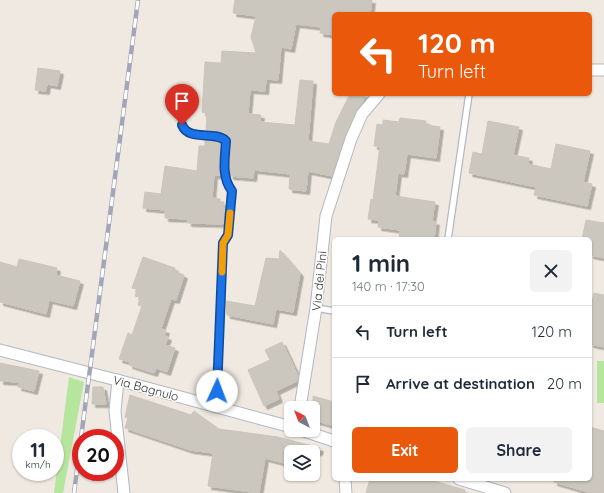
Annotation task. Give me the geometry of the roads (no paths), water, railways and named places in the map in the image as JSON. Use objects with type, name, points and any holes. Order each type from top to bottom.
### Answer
[{"type":"street","points":[[592,70],[604,70]]},
{"type":"street","name":"Via dei Pini","points":[[301,401],[316,308],[326,216],[351,139],[362,114],[377,96]]},
{"type":"street","name":"Via Bagnulo","points":[[0,350],[217,406],[284,425]]},
{"type":"street","points":[[118,380],[115,411],[124,493]]},
{"type":"street","points":[[320,436],[332,440]]},
{"type":"street","points":[[345,481],[346,493]]},
{"type":"street","points":[[466,481],[505,493]]},
{"type":"lane","points":[[448,237],[469,96]]},
{"type":"lane","points":[[181,112],[184,130],[190,133],[221,136],[226,141],[224,177],[226,184],[232,191],[228,235],[223,243],[217,406]]},
{"type":"lane","points":[[316,308],[332,311]]},
{"type":"railway","points":[[82,429],[138,0]]},
{"type":"railway","points":[[74,493],[76,481]]}]
